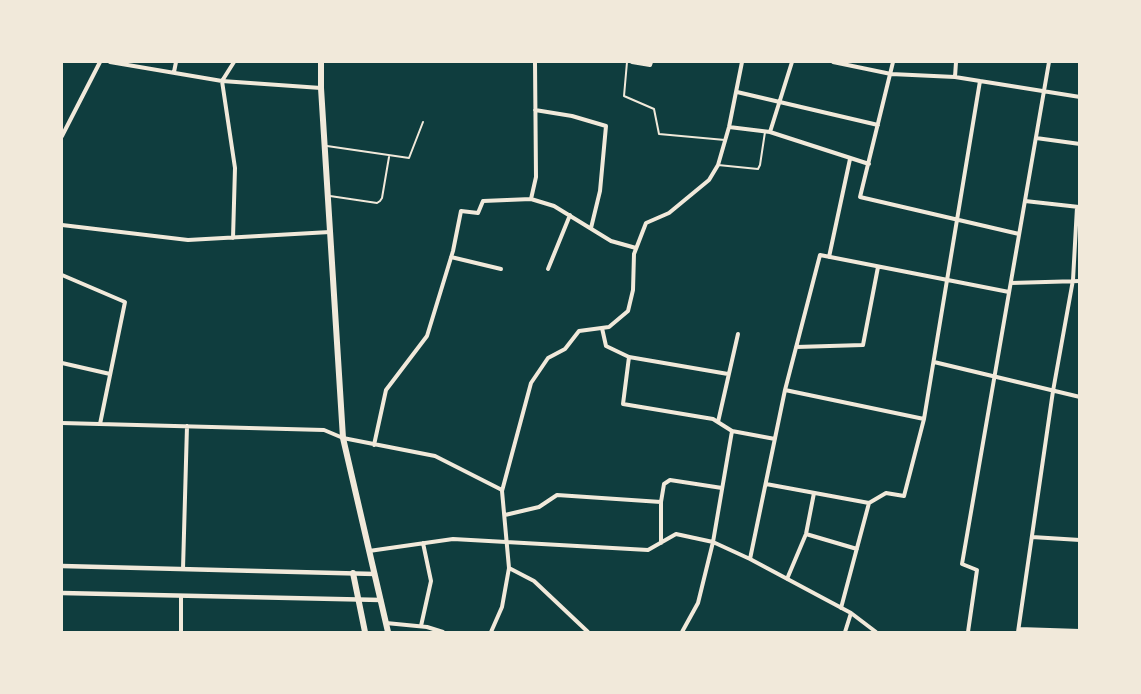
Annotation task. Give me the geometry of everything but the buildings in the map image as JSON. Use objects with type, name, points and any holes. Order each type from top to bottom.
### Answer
[{"type":"main road","points":[[321,62],[342,438],[388,633]]},
{"type":"main road","points":[[353,573],[365,633]]},
{"type":"street","points":[[62,136],[100,62]]},
{"type":"street","points":[[110,62],[222,81],[321,88]]},
{"type":"street","points":[[174,72],[176,62]]},
{"type":"street","points":[[233,238],[235,168],[222,81],[234,62]]},
{"type":"street","points":[[531,199],[537,177],[535,62]]},
{"type":"street","points":[[632,62],[650,65],[651,62]]},
{"type":"street","points":[[491,633],[502,607],[509,568],[502,491],[531,383],[548,358],[565,349],[579,331],[609,327],[628,311],[633,290],[634,254],[646,223],[669,213],[709,180],[718,165],[726,140],[742,62]]},
{"type":"street","points":[[767,132],[792,62]]},
{"type":"street","points":[[833,62],[891,74],[955,77],[1080,97]]},
{"type":"street","points":[[893,62],[860,197],[1019,234]]},
{"type":"street","points":[[955,77],[956,62]]},
{"type":"street","points":[[968,633],[976,570],[962,564],[1049,62]]},
{"type":"street","points":[[766,484],[869,503],[886,493],[904,496],[924,419],[980,81]]},
{"type":"street","points":[[736,92],[878,125]]},
{"type":"street","points":[[536,110],[572,116],[606,126],[600,191],[591,228]]},
{"type":"street","points":[[729,127],[767,132],[868,164]]},
{"type":"street","points":[[1036,138],[1080,144]]},
{"type":"street","points":[[829,257],[850,159]]},
{"type":"street","points":[[374,444],[386,390],[427,336],[451,257],[461,211],[477,213],[483,201],[531,199],[554,206],[611,240],[636,248]]},
{"type":"street","points":[[1025,201],[1078,207],[1072,280],[1053,391],[1019,631],[1080,631]]},
{"type":"street","points":[[548,269],[570,215]]},
{"type":"street","points":[[62,225],[188,240],[330,232]]},
{"type":"street","points":[[750,559],[784,390],[819,255],[1009,292]]},
{"type":"street","points":[[451,257],[501,269]]},
{"type":"street","points":[[796,347],[863,345],[878,267]]},
{"type":"street","points":[[62,275],[125,302],[100,424]]},
{"type":"street","points":[[1011,283],[1080,281]]},
{"type":"street","points":[[602,328],[606,346],[629,357],[728,374]]},
{"type":"street","points":[[718,422],[738,334]]},
{"type":"street","points":[[629,357],[623,404],[713,419],[732,431],[775,439]]},
{"type":"street","points":[[934,362],[1080,397]]},
{"type":"street","points":[[62,363],[110,374]]},
{"type":"street","points":[[784,390],[924,419]]},
{"type":"street","points":[[62,423],[324,430],[342,438],[435,456],[502,491]]},
{"type":"street","points":[[183,569],[187,426]]},
{"type":"street","points":[[682,633],[698,603],[713,542],[732,431]]},
{"type":"street","points":[[661,543],[664,484],[670,480],[722,488]]},
{"type":"street","points":[[787,579],[806,534],[814,493]]},
{"type":"street","points":[[505,515],[539,507],[557,495],[662,502]]},
{"type":"street","points":[[841,608],[869,503]]},
{"type":"street","points":[[369,551],[453,539],[648,550],[676,534],[713,542],[750,559],[851,613],[876,633]]},
{"type":"street","points":[[806,534],[857,549]]},
{"type":"street","points":[[1032,537],[1080,540]]},
{"type":"street","points":[[422,626],[431,581],[423,543]]},
{"type":"street","points":[[62,566],[375,574]]},
{"type":"street","points":[[509,568],[534,581],[588,633]]},
{"type":"street","points":[[62,593],[381,600]]},
{"type":"street","points":[[181,596],[182,633]]},
{"type":"street","points":[[845,633],[851,613]]},
{"type":"street","points":[[386,623],[422,626],[443,633]]},
{"type":"lane","points":[[627,62],[624,96],[654,109],[659,134],[726,140]]},
{"type":"lane","points":[[324,146],[409,158],[423,122]]},
{"type":"lane","points":[[718,165],[758,169],[767,132]]},
{"type":"lane","points":[[327,196],[377,203],[382,198],[390,156]]}]
